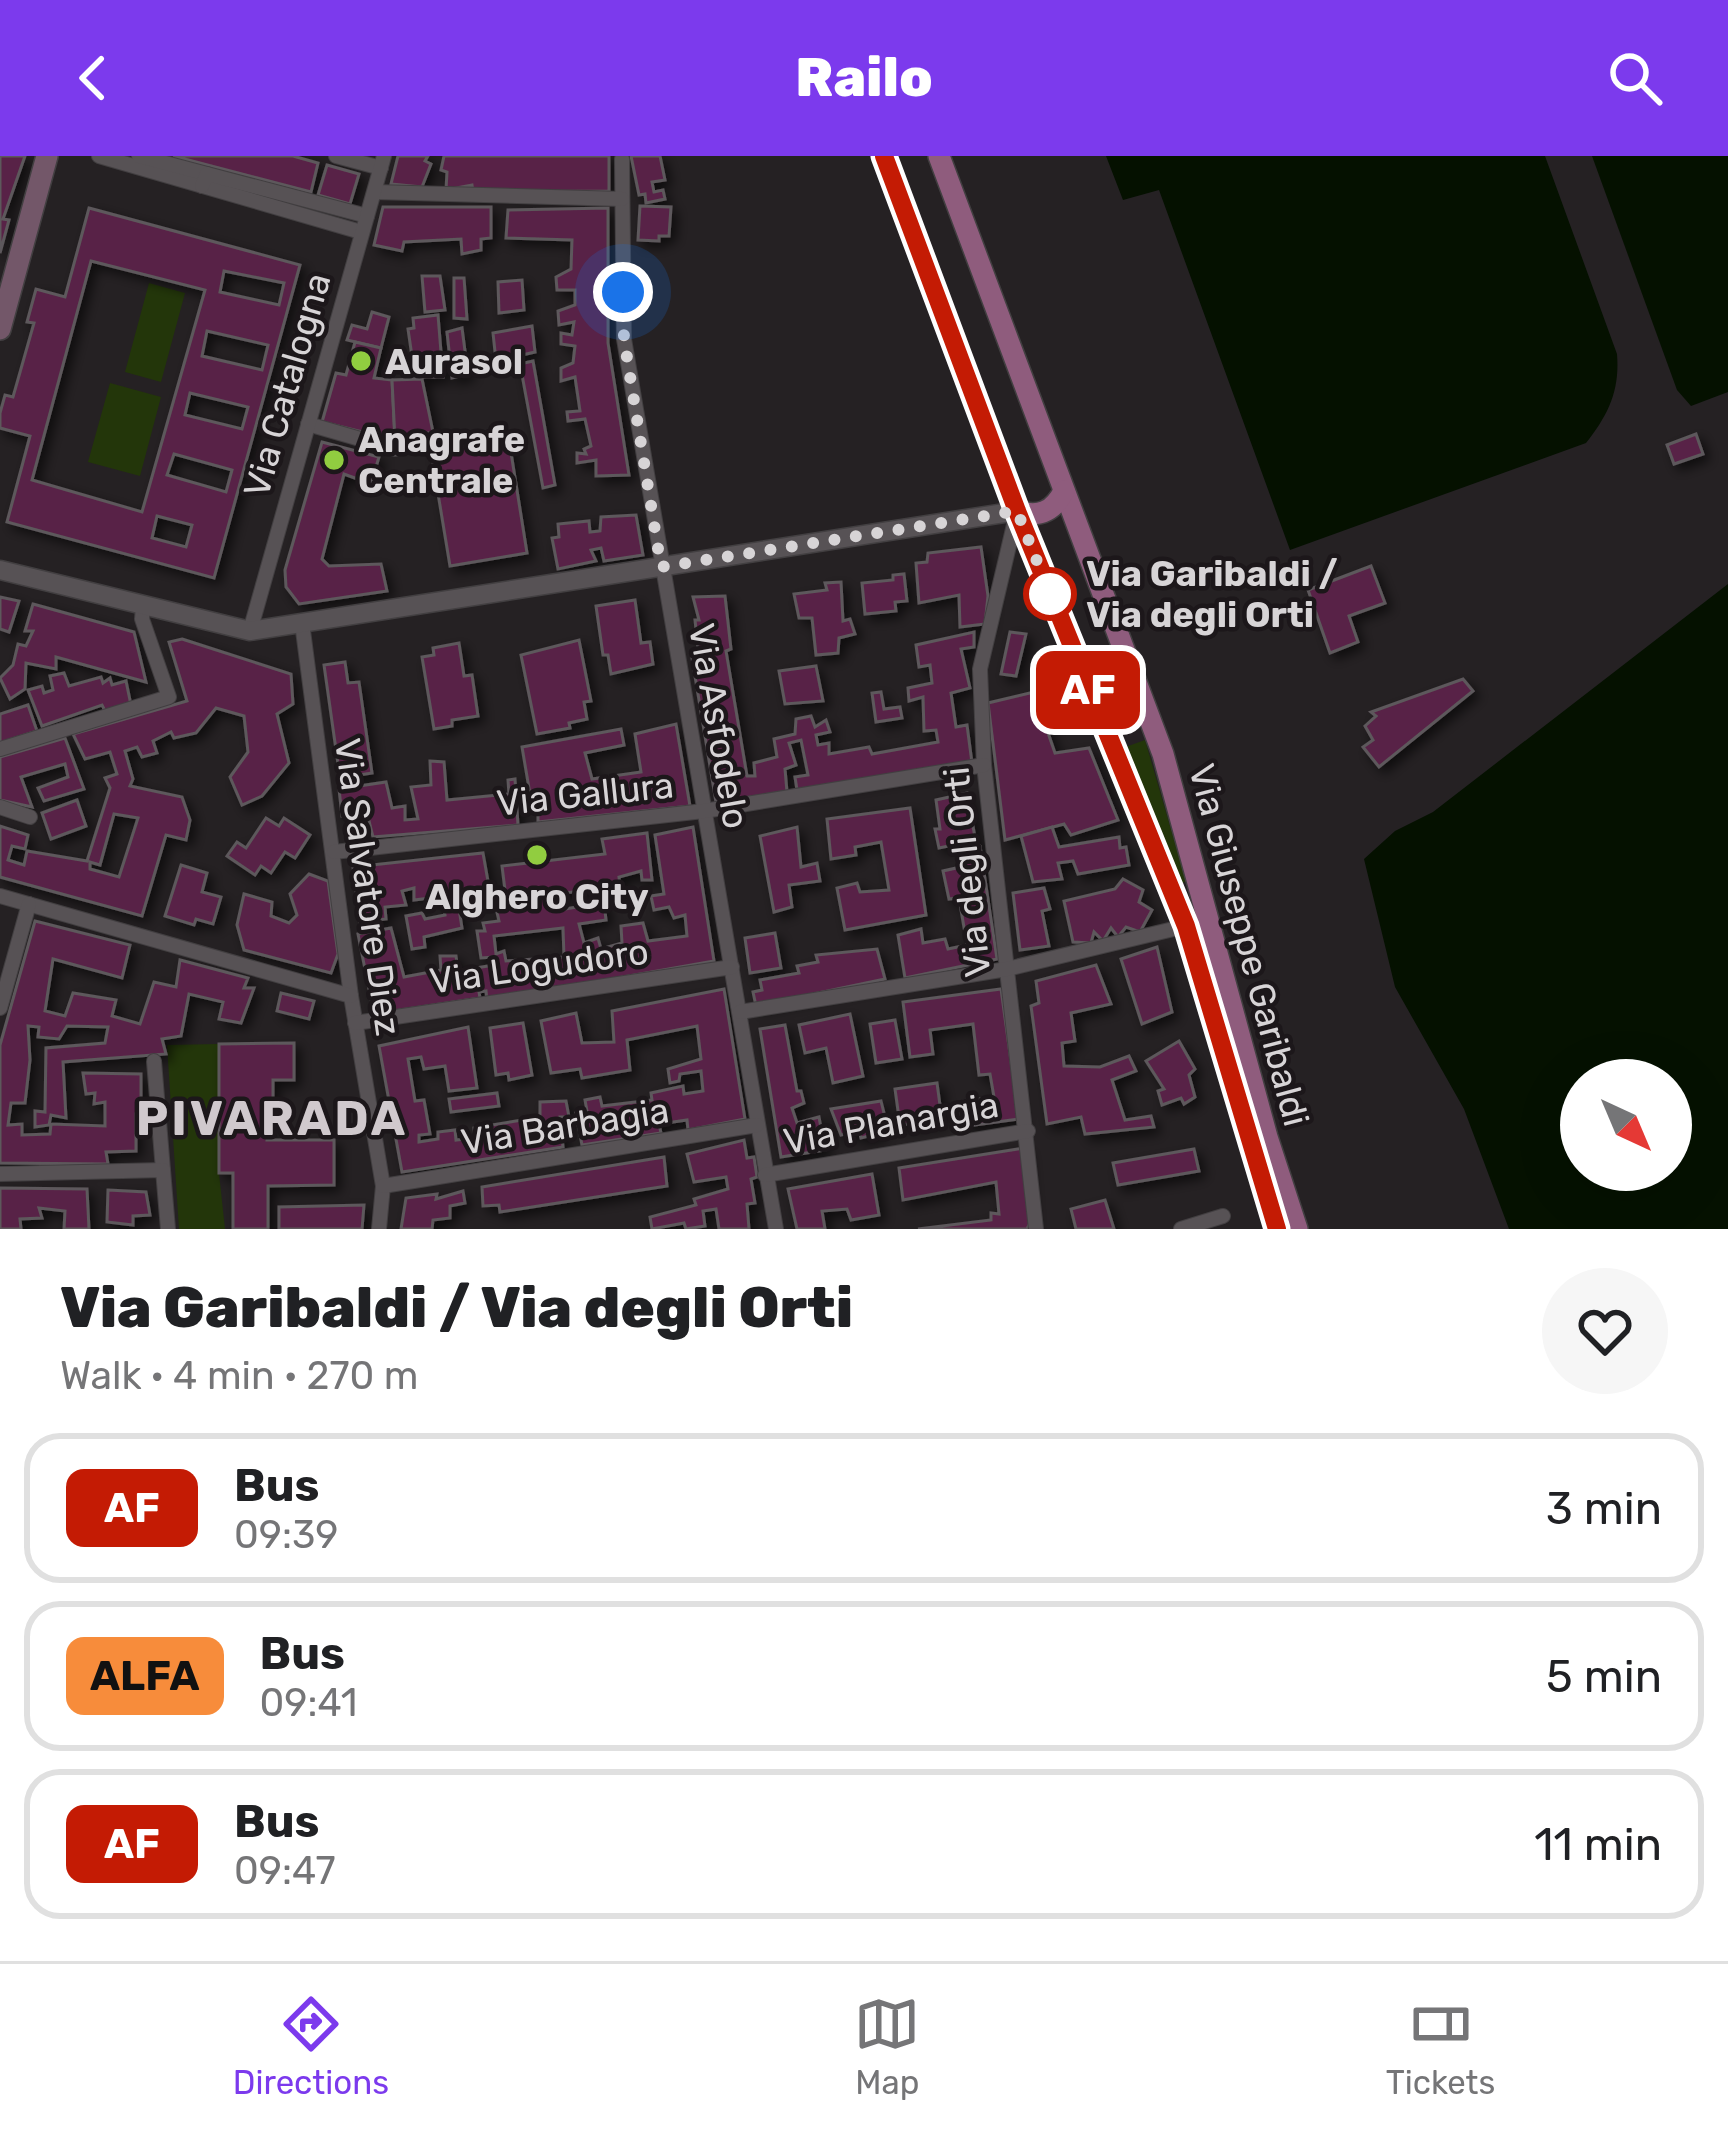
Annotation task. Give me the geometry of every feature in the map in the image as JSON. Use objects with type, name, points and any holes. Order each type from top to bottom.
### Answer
[{"type":"main road","points":[[0,329],[47,156]]},
{"type":"main road","name":"Via Giuseppe Garibaldi","points":[[884,156],[1017,511],[1186,926],[1277,1229]]},
{"type":"main road","name":"Via Giuseppe Garibaldi","points":[[939,156],[1163,754],[1267,1137],[1298,1229]]},
{"type":"main road","points":[[1017,511],[1044,514],[1057,505],[1064,491]]},
{"type":"main road","points":[[1078,663],[1090,668],[1112,658],[1120,642]]},
{"type":"main road","points":[[1088,691],[1089,683],[1114,671],[1134,679]]},
{"type":"main road","points":[[1170,887],[1180,894],[1192,889],[1196,880]]},
{"type":"street","points":[[99,156],[367,216]]},
{"type":"street","points":[[139,156],[362,232]]},
{"type":"street","points":[[336,156],[382,162]]},
{"type":"street","name":"Via Asfodelo","points":[[622,159],[624,339],[776,1229]]},
{"type":"street","name":"Via Catalogna","points":[[250,631],[382,162]]},
{"type":"street","points":[[375,191],[622,199]]},
{"type":"street","points":[[308,424],[394,449]]},
{"type":"street","points":[[0,570],[250,631],[1017,511]]},
{"type":"street","name":"Via degli Orti","points":[[1017,511],[980,669],[984,764],[1036,1229]]},
{"type":"street","points":[[0,748],[169,697],[142,620],[143,605]]},
{"type":"street","name":"Via Salvatore Diez","points":[[302,623],[351,996],[383,1186],[380,1229]]},
{"type":"street","name":"Via Gallura","points":[[334,852],[704,811],[984,764]]},
{"type":"street","points":[[0,807],[30,817]]},
{"type":"street","points":[[0,896],[351,996]]},
{"type":"street","points":[[0,1008],[29,904]]},
{"type":"street","points":[[740,1012],[1007,969],[1186,926]]},
{"type":"street","name":"Via Logudoro","points":[[355,1023],[732,967]]},
{"type":"street","points":[[154,1061],[168,1229]]},
{"type":"street","name":"Via Barbagia","points":[[383,1186],[758,1125]]},
{"type":"street","name":"Via Planargia","points":[[765,1175],[1028,1130]]},
{"type":"street","points":[[0,1174],[163,1170]]},
{"type":"street","points":[[1181,1229],[1223,1216]]},
{"type":"green space","points":[[149,283],[185,293],[161,382],[125,372]]},
{"type":"green space","points":[[110,383],[161,397],[140,476],[88,462]]},
{"type":"green space","points":[[1145,740],[1186,881],[1180,885],[1120,749]]},
{"type":"green space","points":[[219,1044],[219,1173],[225,1229],[179,1229],[167,1045]]},
{"type":"shaded area","points":[[1106,156],[1545,156],[1617,354],[1617,380],[1606,412],[1586,443],[1290,550],[1159,190],[1123,200]]},
{"type":"shaded area","points":[[1592,156],[1728,156],[1728,392],[1691,406],[1677,390]]},
{"type":"shaded area","points":[[1728,584],[1728,1229],[1509,1229],[1464,1109],[1395,987],[1364,859],[1395,831],[1433,812]]},
{"type":"building","points":[[0,156],[25,156],[3,219],[9,220],[0,253]]},
{"type":"building","points":[[173,156],[293,156],[318,163],[311,192]]},
{"type":"building","points":[[398,156],[428,156],[425,161],[431,164],[422,187],[391,184]]},
{"type":"building","points":[[444,156],[609,156],[609,191],[473,192],[472,185],[446,190],[447,172],[441,170]]},
{"type":"building","points":[[631,156],[660,156],[665,180],[652,182],[654,192],[663,190],[665,199],[646,203],[645,194],[639,195]]},
{"type":"building","points":[[327,165],[359,174],[350,204],[318,195]]},
{"type":"building","points":[[640,206],[671,207],[669,236],[659,236],[659,241],[638,240]]},
{"type":"building","points":[[383,207],[491,207],[491,238],[481,239],[481,250],[462,254],[461,239],[404,242],[402,251],[374,245]]},
{"type":"building","points":[[89,208],[300,265],[214,578],[7,522],[30,436],[0,428],[0,413],[5,395],[13,397],[34,323],[27,322],[36,289],[65,297]],"holes":[[[91,261],[205,290],[142,512],[32,480]],[[224,271],[284,283],[279,305],[220,292]],[[207,331],[268,345],[262,370],[202,356]],[[190,393],[248,407],[242,429],[185,415]],[[174,454],[232,470],[226,492],[167,475]],[[157,516],[192,525],[186,547],[152,538]]]},
{"type":"building","points":[[608,208],[608,343],[629,475],[596,476],[596,460],[577,463],[577,453],[586,454],[584,449],[591,446],[585,419],[568,421],[567,412],[580,411],[575,377],[561,381],[561,368],[573,363],[575,346],[561,344],[561,333],[572,335],[574,322],[559,325],[558,311],[575,305],[575,290],[557,290],[556,277],[571,269],[572,240],[506,238],[508,210]]},
{"type":"building","points":[[422,276],[440,276],[445,310],[425,312]]},
{"type":"building","points":[[454,278],[464,278],[467,319],[454,318]]},
{"type":"building","points":[[522,280],[524,310],[499,313],[498,282]]},
{"type":"building","points":[[372,312],[389,317],[381,348],[347,340],[352,325],[367,329]]},
{"type":"building","points":[[438,315],[443,377],[415,377],[408,329],[414,328],[413,318]]},
{"type":"building","points":[[532,326],[535,352],[496,361],[493,333]]},
{"type":"building","points":[[462,328],[468,374],[452,378],[447,332]]},
{"type":"building","points":[[355,342],[381,348],[374,378],[392,380],[395,440],[322,422],[336,373],[346,375]]},
{"type":"building","points":[[533,361],[555,485],[543,488],[520,364]]},
{"type":"building","points":[[422,379],[433,432],[395,440],[392,380]]},
{"type":"building","points":[[1696,434],[1703,454],[1674,464],[1667,445]]},
{"type":"building","points":[[509,440],[527,553],[450,566],[431,451]]},
{"type":"building","points":[[322,442],[379,457],[371,484],[344,474],[322,559],[329,566],[381,564],[387,591],[299,604],[286,587],[285,570]]},
{"type":"building","points":[[636,515],[643,555],[604,561],[601,548],[591,550],[596,561],[558,569],[552,538],[559,537],[558,524],[589,521],[590,532],[600,531],[601,517]]},
{"type":"building","points":[[981,547],[988,596],[985,624],[960,627],[959,595],[919,603],[916,563],[927,562],[928,553]]},
{"type":"building","points":[[1371,566],[1385,603],[1349,616],[1358,642],[1330,653],[1308,590]]},
{"type":"building","points":[[904,574],[907,601],[895,602],[896,611],[865,614],[862,583]]},
{"type":"building","points":[[841,582],[843,621],[850,619],[855,634],[839,638],[838,653],[816,655],[812,618],[799,618],[794,594],[827,590],[825,583]]},
{"type":"building","points":[[725,596],[731,649],[726,651],[747,776],[755,776],[754,763],[777,757],[774,739],[795,734],[796,719],[811,716],[815,727],[826,720],[830,732],[816,735],[818,745],[829,743],[829,754],[869,747],[872,754],[938,742],[936,730],[924,731],[923,697],[909,701],[908,688],[932,683],[930,665],[919,667],[916,645],[974,632],[974,647],[961,649],[970,688],[951,693],[956,727],[967,725],[972,763],[797,790],[795,777],[808,775],[801,740],[789,743],[796,765],[785,769],[787,792],[716,802],[692,658],[699,657],[695,620],[699,620],[693,597]]},
{"type":"building","points":[[0,597],[19,601],[9,632],[0,629]]},
{"type":"building","points":[[635,600],[641,643],[650,642],[653,664],[611,674],[608,655],[603,655],[596,606]]},
{"type":"building","points":[[33,604],[134,632],[146,682],[56,657],[56,669],[26,663],[25,689],[10,699],[0,678],[13,665],[18,644],[26,646],[33,631],[25,631]]},
{"type":"building","points":[[1010,632],[1026,634],[1016,676],[1001,674]]},
{"type":"building","points":[[182,639],[291,674],[293,704],[277,714],[289,763],[262,796],[242,805],[230,777],[248,752],[244,716],[216,708],[196,733],[174,738],[171,732],[153,741],[157,753],[142,757],[137,747],[125,751],[133,779],[130,786],[182,797],[190,820],[186,840],[166,835],[142,916],[0,877],[0,826],[28,835],[25,849],[12,846],[8,860],[24,865],[27,851],[87,861],[110,788],[105,778],[117,774],[110,752],[85,759],[73,734],[187,701],[169,642]],"holes":[[[114,814],[138,818],[119,877],[90,869],[90,862],[100,865]]]},
{"type":"building","points":[[579,640],[591,701],[584,702],[587,719],[569,723],[570,728],[537,734],[521,655]]},
{"type":"building","points":[[459,643],[464,676],[472,675],[478,716],[434,729],[422,657],[434,655],[433,648]]},
{"type":"building","points":[[345,662],[348,683],[359,682],[372,773],[340,778],[324,665]]},
{"type":"building","points":[[816,666],[823,701],[785,704],[779,671]]},
{"type":"building","points":[[64,673],[69,686],[101,677],[103,683],[110,678],[112,685],[126,681],[131,705],[105,711],[102,705],[42,726],[28,690],[42,686],[44,693],[53,690],[50,676]]},
{"type":"building","points":[[1463,679],[1473,691],[1379,767],[1363,747],[1373,740],[1365,726],[1376,716],[1371,712]]},
{"type":"building","points":[[881,692],[884,709],[900,707],[902,718],[876,722],[872,693]]},
{"type":"building","points":[[1034,692],[1055,753],[1089,748],[1118,820],[1071,835],[1064,824],[1005,840],[988,703]]},
{"type":"building","points":[[28,705],[37,731],[0,743],[0,714]]},
{"type":"building","points":[[676,724],[690,806],[538,822],[538,794],[530,794],[522,747],[621,729],[624,745],[585,753],[592,779],[641,772],[635,734]]},
{"type":"building","points":[[65,738],[84,789],[44,801],[38,788],[68,777],[65,764],[21,777],[32,807],[0,800],[0,757]]},
{"type":"building","points":[[430,761],[444,762],[447,800],[509,794],[508,780],[515,779],[518,825],[373,837],[367,813],[342,816],[339,789],[386,782],[392,808],[405,806],[405,820],[418,819],[411,787],[431,785]]},
{"type":"building","points":[[967,793],[997,959],[905,978],[898,935],[921,929],[923,943],[945,939],[948,949],[967,945],[959,898],[949,899],[943,871],[965,866],[963,843],[939,848],[935,829],[940,829],[936,800]]},
{"type":"building","points":[[77,800],[86,826],[51,839],[42,813]]},
{"type":"building","points":[[910,808],[926,915],[845,930],[837,888],[857,883],[860,892],[889,890],[881,842],[855,847],[856,855],[831,859],[827,819]]},
{"type":"building","points":[[266,818],[279,826],[284,818],[310,835],[295,858],[285,852],[271,873],[261,866],[255,875],[227,856],[237,842],[246,848]]},
{"type":"building","points":[[693,827],[714,961],[487,1001],[486,991],[479,992],[480,998],[374,1014],[358,934],[391,928],[404,977],[441,970],[440,956],[456,956],[458,971],[494,965],[493,957],[481,958],[477,931],[485,931],[483,923],[499,921],[496,908],[507,906],[502,866],[605,854],[602,839],[647,833],[652,880],[642,880],[641,871],[619,877],[620,886],[557,894],[560,910],[604,902],[606,920],[579,924],[584,943],[598,938],[601,949],[622,943],[621,926],[643,923],[648,941],[687,936],[685,915],[674,918],[669,907],[654,910],[651,896],[664,894],[655,835]],"holes":[[[563,928],[564,957],[506,961],[504,951],[496,954],[494,936]]]},
{"type":"building","points":[[797,827],[801,867],[817,863],[820,881],[789,885],[792,907],[774,912],[760,836]]},
{"type":"building","points":[[1052,827],[1059,847],[1119,837],[1129,865],[1078,874],[1073,861],[1058,863],[1062,879],[1033,882],[1021,836]]},
{"type":"building","points":[[483,853],[489,887],[480,891],[483,904],[473,906],[471,893],[414,900],[414,888],[402,891],[406,905],[385,907],[386,919],[360,922],[353,867]]},
{"type":"building","points":[[181,865],[207,873],[202,892],[221,897],[213,924],[196,919],[194,925],[165,916]]},
{"type":"building","points":[[309,874],[328,881],[338,954],[331,973],[244,950],[237,925],[244,894],[272,902],[271,916],[289,923],[297,915],[290,894]]},
{"type":"building","points":[[1123,879],[1143,890],[1139,902],[1152,910],[1140,932],[1126,927],[1118,937],[1111,928],[1103,941],[1094,932],[1091,943],[1073,942],[1064,901],[1115,889]]},
{"type":"building","points":[[1044,888],[1050,909],[1042,911],[1049,946],[1020,950],[1013,893]]},
{"type":"building","points":[[458,902],[462,928],[424,937],[425,947],[412,949],[406,916],[445,915],[443,903]]},
{"type":"building","points":[[35,921],[130,945],[122,978],[53,959],[45,1011],[65,1016],[73,993],[116,1000],[112,1016],[140,1024],[154,982],[176,987],[180,960],[248,978],[244,988],[254,988],[241,1023],[219,1019],[223,1002],[189,994],[181,1036],[162,1039],[166,1054],[63,1062],[66,1118],[51,1115],[49,1125],[35,1127],[35,1111],[45,1112],[46,1048],[105,1043],[108,1027],[67,1026],[59,1039],[38,1037],[39,1027],[28,1026],[25,1103],[11,1103],[8,1125],[22,1124],[22,1135],[50,1134],[51,1124],[105,1126],[105,1102],[94,1104],[95,1093],[86,1094],[83,1073],[141,1074],[136,1151],[106,1152],[108,1164],[0,1163],[0,1045]]},
{"type":"building","points":[[775,933],[781,968],[750,973],[745,938]]},
{"type":"building","points":[[1157,947],[1172,1012],[1142,1024],[1121,959]]},
{"type":"building","points":[[877,949],[885,979],[756,1006],[753,992],[762,990],[760,980],[799,973],[797,966],[818,962],[816,955]]},
{"type":"building","points":[[1096,965],[1111,1004],[1071,1013],[1075,1041],[1062,1043],[1064,1066],[1100,1067],[1129,1056],[1136,1071],[1112,1080],[1125,1120],[1151,1116],[1154,1127],[1085,1134],[1081,1117],[1047,1124],[1031,1006],[1039,1003],[1036,981]]},
{"type":"building","points":[[724,989],[745,1119],[688,1130],[687,1120],[659,1124],[661,1133],[582,1145],[576,1113],[587,1111],[585,1100],[600,1097],[602,1106],[652,1100],[651,1093],[683,1086],[684,1094],[703,1091],[701,1071],[680,1074],[679,1081],[670,1083],[668,1069],[701,1059],[697,1026],[627,1040],[630,1070],[582,1078],[580,1069],[551,1073],[541,1021],[576,1013],[582,1043],[614,1042],[612,1011]]},
{"type":"building","points":[[1001,989],[1019,1119],[967,1126],[964,1101],[994,1097],[990,1074],[979,1075],[973,1024],[930,1030],[933,1054],[910,1057],[903,1002]]},
{"type":"building","points":[[281,993],[314,1001],[309,1019],[277,1011]]},
{"type":"building","points":[[850,1014],[863,1076],[833,1083],[826,1048],[805,1053],[799,1025]]},
{"type":"building","points":[[895,1020],[902,1059],[876,1063],[870,1024]]},
{"type":"building","points":[[523,1023],[532,1075],[509,1080],[508,1073],[496,1075],[490,1028]]},
{"type":"building","points":[[785,1025],[797,1091],[804,1103],[792,1108],[797,1123],[819,1117],[825,1150],[781,1157],[760,1029]]},
{"type":"building","points":[[468,1027],[477,1088],[449,1091],[445,1066],[424,1069],[421,1057],[408,1059],[415,1101],[424,1100],[430,1134],[419,1135],[419,1142],[455,1130],[456,1140],[475,1138],[474,1128],[540,1117],[540,1102],[566,1101],[569,1117],[560,1117],[563,1147],[402,1172],[379,1046]]},
{"type":"building","points":[[1179,1041],[1195,1069],[1189,1075],[1195,1097],[1184,1104],[1181,1098],[1162,1105],[1158,1091],[1164,1089],[1146,1061]]},
{"type":"building","points":[[294,1043],[294,1080],[273,1080],[267,1140],[334,1140],[334,1185],[268,1186],[268,1229],[233,1229],[233,1173],[219,1173],[219,1044]]},
{"type":"building","points":[[937,1083],[942,1120],[900,1125],[895,1089]]},
{"type":"building","points":[[497,1093],[499,1106],[451,1112],[449,1099]]},
{"type":"building","points":[[881,1101],[885,1117],[877,1120],[881,1133],[861,1138],[859,1131],[841,1135],[831,1109]]},
{"type":"building","points":[[744,1140],[747,1158],[754,1157],[757,1177],[751,1179],[755,1203],[747,1204],[749,1229],[719,1229],[716,1209],[703,1211],[705,1226],[686,1229],[684,1223],[652,1229],[650,1217],[696,1205],[694,1199],[728,1189],[726,1177],[694,1182],[687,1154]]},
{"type":"building","points":[[1024,1148],[1027,1229],[918,1229],[991,1220],[991,1213],[999,1214],[996,1182],[903,1200],[899,1168]]},
{"type":"building","points":[[1194,1149],[1199,1171],[1118,1185],[1113,1163]]},
{"type":"building","points":[[664,1157],[667,1186],[500,1212],[499,1205],[483,1206],[482,1187]]},
{"type":"building","points":[[872,1174],[879,1215],[851,1220],[847,1209],[822,1211],[825,1229],[797,1229],[788,1189]]},
{"type":"building","points":[[0,1188],[87,1189],[89,1229],[64,1229],[65,1211],[39,1208],[42,1218],[20,1219],[21,1229],[0,1229]]},
{"type":"building","points":[[108,1190],[146,1192],[150,1215],[133,1216],[133,1225],[107,1222]]},
{"type":"building","points":[[463,1191],[465,1203],[450,1206],[450,1218],[433,1220],[432,1229],[401,1229],[406,1198],[437,1194],[436,1199]]},
{"type":"building","points":[[1105,1200],[1114,1229],[1076,1229],[1071,1209]]},
{"type":"building","points":[[364,1205],[362,1229],[279,1229],[279,1207]]},
{"type":"bus line","name":"AF","points":[[884,156],[1017,511],[1186,926],[1277,1229]]},
{"type":"place","name":"Aurasol","points":[[361,361]]},
{"type":"place","name":"Anagrafe Centrale","points":[[334,460]]},
{"type":"place","name":"Via Garibaldi / Via degli Orti","points":[[1050,594]]},
{"type":"place","name":"Alghero City","points":[[537,855]]},
{"type":"district","name":"PIVARADA","points":[[272,1118]]},
{"type":"route","points":[[623,292],[624,339],[661,567],[1017,511],[1050,594]]}]
